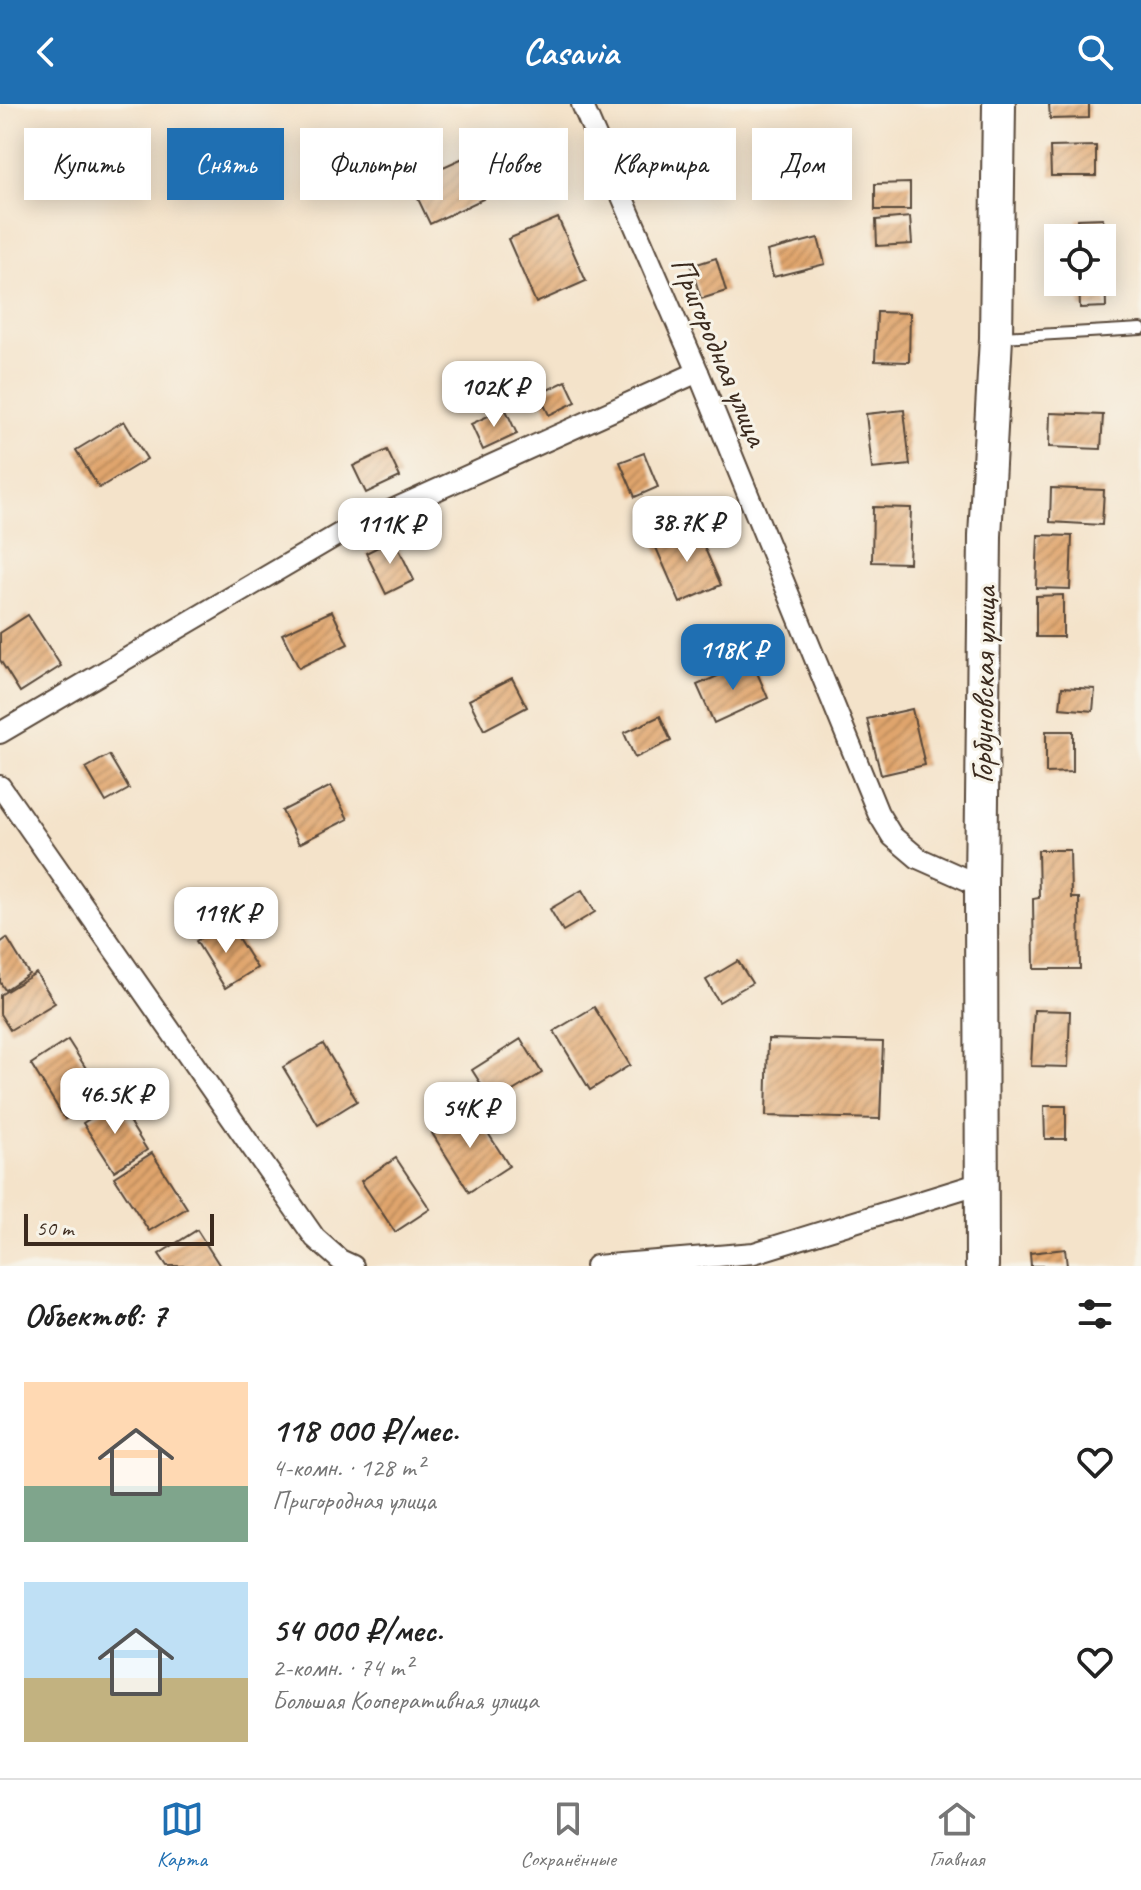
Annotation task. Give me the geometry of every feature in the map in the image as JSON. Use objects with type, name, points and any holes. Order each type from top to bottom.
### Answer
[{"type":"main road","name":"Горбуновская улица","points":[[982,1266],[981,886],[985,536],[996,338],[999,104]]},
{"type":"street","name":"Пригородная улица","points":[[582,104],[698,372],[878,813],[892,836],[918,858],[981,886]]},
{"type":"street","points":[[0,733],[339,534],[698,372]]},
{"type":"street","points":[[0,786],[315,1238],[340,1260],[353,1266]]},
{"type":"street","points":[[596,1266],[754,1253],[981,1183]]},
{"type":"street","points":[[736,1266],[754,1253]]},
{"type":"lane","points":[[996,338],[1141,329]]},
{"type":"building","points":[[1049,104],[1089,104],[1089,118],[1050,119]]},
{"type":"building","points":[[1096,146],[1096,176],[1051,176],[1050,147]]},
{"type":"building","points":[[459,160],[459,200],[481,200],[430,224],[419,200],[443,200],[443,167]]},
{"type":"building","points":[[910,183],[910,210],[875,210],[875,184]]},
{"type":"building","points":[[910,217],[912,244],[877,246],[876,220]]},
{"type":"building","points":[[558,218],[586,281],[536,303],[508,239]]},
{"type":"building","points":[[1103,218],[1103,224],[1077,224],[1077,219]]},
{"type":"building","points":[[818,238],[825,264],[773,277],[767,251]]},
{"type":"building","points":[[716,258],[726,291],[701,299],[691,266]]},
{"type":"building","points":[[1080,296],[1106,296],[1106,307],[1080,308]]},
{"type":"building","points":[[877,312],[910,313],[909,362],[875,361]]},
{"type":"building","points":[[566,381],[576,402],[549,415],[539,394]]},
{"type":"building","points":[[505,408],[517,434],[483,450],[471,424]]},
{"type":"building","points":[[904,410],[910,465],[872,469],[866,414]]},
{"type":"building","points":[[1050,413],[1103,415],[1101,449],[1049,447]]},
{"type":"building","points":[[124,421],[147,459],[99,488],[76,450]]},
{"type":"building","points":[[387,450],[400,477],[366,493],[353,466]]},
{"type":"building","points":[[644,453],[658,487],[635,497],[620,462]]},
{"type":"building","points":[[1051,488],[1104,490],[1102,525],[1050,522]]},
{"type":"building","points":[[873,507],[911,508],[909,563],[872,562]]},
{"type":"building","points":[[695,526],[721,585],[680,603],[654,543]]},
{"type":"building","points":[[1038,535],[1072,536],[1070,589],[1036,588]]},
{"type":"building","points":[[394,539],[414,580],[386,594],[366,553]]},
{"type":"building","points":[[1063,595],[1063,637],[1036,637],[1036,596]]},
{"type":"building","points":[[332,611],[348,644],[299,668],[282,634]]},
{"type":"building","points":[[28,615],[61,666],[20,692],[0,660],[0,633]]},
{"type":"building","points":[[752,661],[768,698],[714,723],[697,685]]},
{"type":"building","points":[[512,678],[527,707],[484,730],[469,700]]},
{"type":"building","points":[[1062,687],[1095,689],[1093,711],[1060,708]]},
{"type":"building","points":[[912,709],[925,765],[881,775],[867,719]]},
{"type":"building","points":[[660,716],[671,741],[635,758],[624,733]]},
{"type":"building","points":[[1046,731],[1073,731],[1073,772],[1046,773]]},
{"type":"building","points":[[109,755],[129,789],[106,802],[86,768]]},
{"type":"building","points":[[331,786],[348,819],[299,844],[282,811]]},
{"type":"building","points":[[1038,850],[1070,850],[1071,898],[1079,898],[1080,969],[1034,969],[1033,899],[1039,898]]},
{"type":"building","points":[[582,890],[595,912],[563,931],[550,909]]},
{"type":"building","points":[[228,922],[257,968],[225,988],[196,941]]},
{"type":"building","points":[[7,938],[29,974],[5,990],[0,982],[0,943]]},
{"type":"building","points":[[738,961],[752,983],[719,1002],[706,980]]},
{"type":"building","points":[[36,973],[55,1003],[10,1030],[0,1014],[0,995]]},
{"type":"building","points":[[594,1007],[630,1065],[590,1090],[554,1031]]},
{"type":"building","points":[[1034,1010],[1070,1011],[1068,1067],[1031,1066]]},
{"type":"building","points":[[521,1039],[542,1073],[493,1103],[472,1070]]},
{"type":"building","points":[[768,1039],[883,1042],[880,1119],[766,1116]]},
{"type":"building","points":[[68,1040],[103,1095],[65,1119],[31,1064]]},
{"type":"building","points":[[323,1044],[357,1101],[318,1125],[283,1067]]},
{"type":"building","points":[[117,1102],[147,1150],[114,1171],[83,1123]]},
{"type":"building","points":[[1044,1106],[1066,1106],[1066,1139],[1045,1139]]},
{"type":"building","points":[[472,1108],[509,1166],[469,1192],[432,1133]]},
{"type":"building","points":[[152,1153],[187,1208],[149,1231],[114,1177]]},
{"type":"building","points":[[396,1158],[430,1209],[395,1232],[361,1181]]},
{"type":"building","points":[[197,1230],[220,1266],[167,1266],[159,1254]]},
{"type":"building","points":[[1065,1249],[1067,1266],[1031,1266],[1030,1253]]}]
